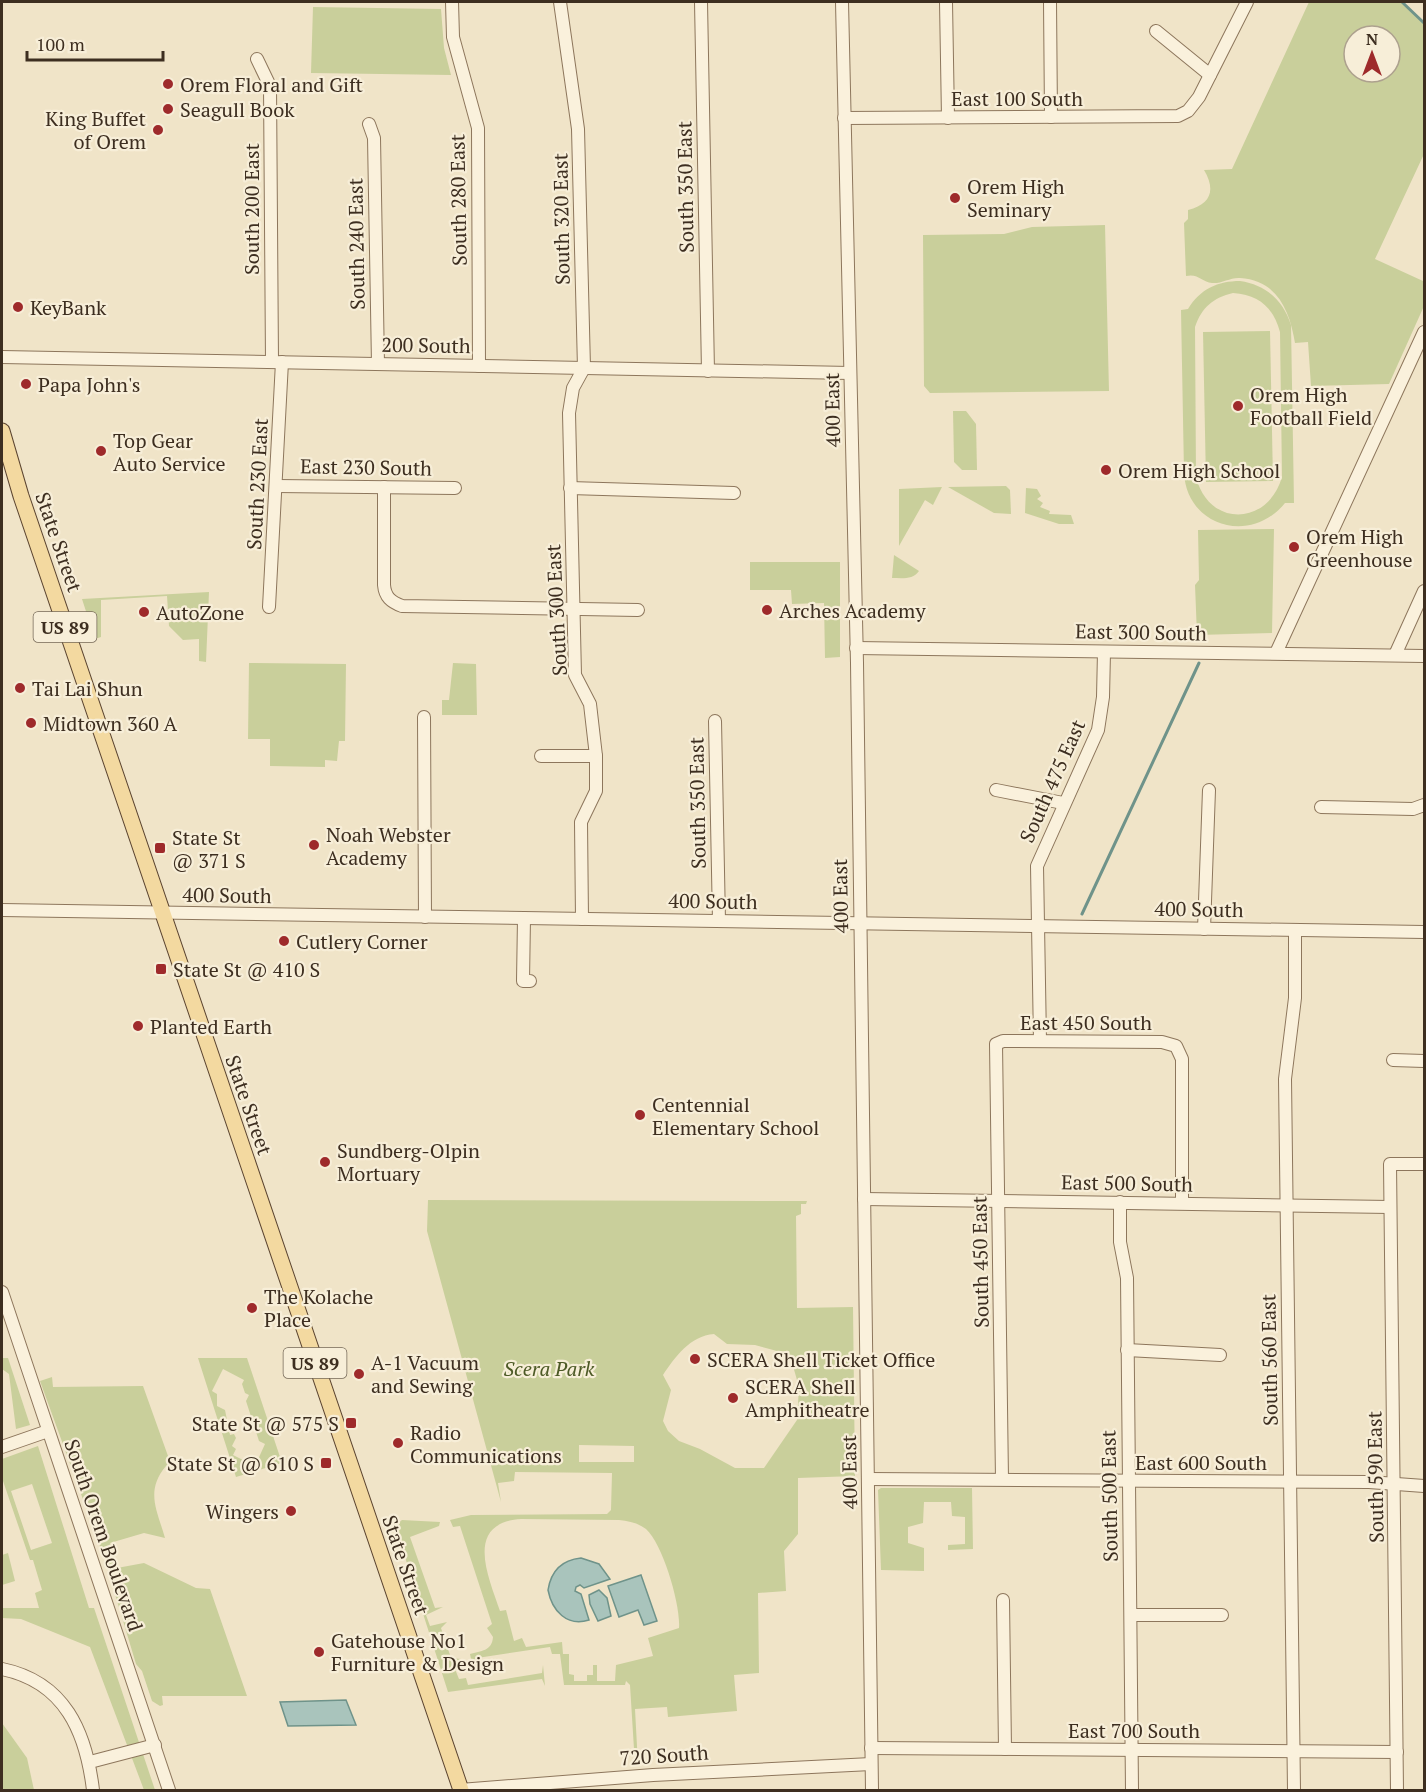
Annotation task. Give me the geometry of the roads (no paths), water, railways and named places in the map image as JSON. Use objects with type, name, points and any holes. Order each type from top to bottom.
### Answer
[{"type":"main road","name":"State Street","points":[[2,431],[21,496],[161,913],[460,1790]]},
{"type":"street","name":"South 280 East","points":[[452,2],[453,37],[478,128],[479,366]]},
{"type":"street","name":"South 320 East","points":[[560,2],[578,129],[584,368]]},
{"type":"street","name":"South 350 East","points":[[701,2],[708,371]]},
{"type":"street","name":"400 East","points":[[842,2],[856,648],[872,1791]]},
{"type":"street","points":[[946,2],[948,118]]},
{"type":"street","points":[[1050,2],[1052,117]]},
{"type":"street","points":[[1156,31],[1210,75],[1247,2]]},
{"type":"street","name":"South 200 East","points":[[257,60],[270,86],[277,362]]},
{"type":"street","name":"East 100 South","points":[[844,118],[1171,117],[1188,111],[1199,97],[1210,75]]},
{"type":"street","name":"South 240 East","points":[[369,124],[374,138],[378,364]]},
{"type":"street","points":[[1276,653],[1425,332]]},
{"type":"street","name":"200 South","points":[[2,357],[850,374]]},
{"type":"street","name":"South 230 East","points":[[269,608],[277,486],[277,362]]},
{"type":"street","name":"South 300 East","points":[[582,919],[581,822],[596,791],[596,756],[590,704],[575,675],[570,400],[584,368]]},
{"type":"street","name":"East 230 South","points":[[277,486],[455,488]]},
{"type":"street","points":[[384,487],[384,585],[390,600],[402,606],[638,610]]},
{"type":"street","points":[[570,488],[734,493]]},
{"type":"street","points":[[1395,655],[1425,591]]},
{"type":"street","name":"East 300 South","points":[[856,648],[1425,656]]},
{"type":"street","name":"South 475 East","points":[[1040,1041],[1040,926],[1036,912],[1037,866],[1063,803],[1098,730],[1103,697],[1104,651]]},
{"type":"street","points":[[424,717],[425,917]]},
{"type":"street","name":"South 350 East","points":[[716,721],[719,921]]},
{"type":"street","points":[[541,756],[596,756]]},
{"type":"street","points":[[996,790],[1063,803]]},
{"type":"street","points":[[1204,928],[1209,790]]},
{"type":"street","points":[[1321,807],[1413,809],[1425,805]]},
{"type":"street","name":"400 South","points":[[2,910],[1425,932]]},
{"type":"street","points":[[524,918],[523,981],[530,981]]},
{"type":"street","name":"South 560 East","points":[[1294,1791],[1285,1079],[1295,998],[1295,930]]},
{"type":"street","name":"East 450 South","points":[[996,1044],[1003,1041],[1162,1042],[1176,1046],[1182,1059],[1182,1203]]},
{"type":"street","name":"South 450 East","points":[[996,1044],[1002,1479]]},
{"type":"street","points":[[1393,1060],[1425,1061]]},
{"type":"street","name":"South 590 East","points":[[1398,1791],[1390,1164],[1425,1164]]},
{"type":"street","name":"East 500 South","points":[[864,1199],[1390,1207]]},
{"type":"street","name":"South 500 East","points":[[1120,1202],[1120,1242],[1127,1278],[1132,1791]]},
{"type":"street","name":"South Orem Boulevard","points":[[2,1292],[169,1791]]},
{"type":"street","points":[[1127,1350],[1220,1355]]},
{"type":"street","points":[[2,1447],[48,1431]]},
{"type":"street","name":"East 600 South","points":[[868,1479],[1394,1482],[1425,1486]]},
{"type":"street","points":[[1003,1600],[1005,1749]]},
{"type":"street","points":[[1131,1615],[1222,1615]]},
{"type":"street","points":[[2,1669],[29,1676],[54,1694],[73,1720],[90,1762],[93,1791]]},
{"type":"street","points":[[90,1762],[155,1746]]},
{"type":"street","name":"East 700 South","points":[[871,1748],[1397,1752]]},
{"type":"street","name":"720 South","points":[[460,1790],[676,1773],[871,1764]]},
{"type":"water","points":[[581,1558],[599,1564],[610,1579],[584,1588],[580,1585],[576,1587],[575,1591],[581,1594],[589,1620],[581,1622],[562,1616],[553,1605],[548,1590],[554,1572],[558,1568],[568,1561]]},
{"type":"water","points":[[641,1575],[657,1621],[644,1625],[638,1610],[619,1617],[608,1586]]},
{"type":"water","points":[[599,1590],[607,1598],[611,1616],[598,1621],[590,1604],[589,1595]]},
{"type":"water","points":[[346,1700],[356,1725],[288,1726],[280,1702]]},
{"type":"waterway","points":[[1402,2],[1424,23]]},
{"type":"waterway","points":[[1082,914],[1199,663]]},
{"type":"place","name":"Orem Floral and Gift","points":[[168,84]]},
{"type":"place","name":"Seagull Book","points":[[168,109]]},
{"type":"place","name":"King Buffet of Orem","points":[[158,130]]},
{"type":"place","name":"Orem High Seminary","points":[[955,198]]},
{"type":"place","name":"KeyBank","points":[[18,307]]},
{"type":"place","name":"Papa John's","points":[[26,384]]},
{"type":"place","name":"Orem High Football Field","points":[[1238,406]]},
{"type":"place","name":"Top Gear Auto Service","points":[[101,451]]},
{"type":"place","name":"Orem High School","points":[[1106,470]]},
{"type":"place","name":"Orem High Greenhouse","points":[[1294,547]]},
{"type":"place","name":"Arches Academy","points":[[767,610]]},
{"type":"place","name":"AutoZone","points":[[144,612]]},
{"type":"place","name":"Tai Lai Shun","points":[[20,688]]},
{"type":"place","name":"Midtown 360 A","points":[[31,723]]},
{"type":"place","name":"Noah Webster Academy","points":[[314,845]]},
{"type":"place","name":"State St @ 371 S","points":[[160,848]]},
{"type":"place","name":"Cutlery Corner","points":[[284,941]]},
{"type":"place","name":"State St @ 410 S","points":[[161,969]]},
{"type":"place","name":"Planted Earth","points":[[138,1026]]},
{"type":"place","name":"Centennial Elementary School","points":[[640,1115]]},
{"type":"place","name":"Sundberg-Olpin Mortuary","points":[[325,1162]]},
{"type":"place","name":"The Kolache Place","points":[[252,1308]]},
{"type":"place","name":"SCERA Shell Ticket Office","points":[[695,1359]]},
{"type":"place","name":"A-1 Vacuum and Sewing","points":[[359,1374]]},
{"type":"place","name":"SCERA Shell Amphitheatre","points":[[733,1398]]},
{"type":"place","name":"State St @ 575 S","points":[[351,1423]]},
{"type":"place","name":"Radio Communications","points":[[398,1443]]},
{"type":"place","name":"State St @ 610 S","points":[[326,1463]]},
{"type":"place","name":"Wingers","points":[[291,1511]]},
{"type":"place","name":"Gatehouse No1 Furniture & Design","points":[[319,1652]]},
{"type":"park label","name":"Scera Park","points":[[549,1368]]}]
